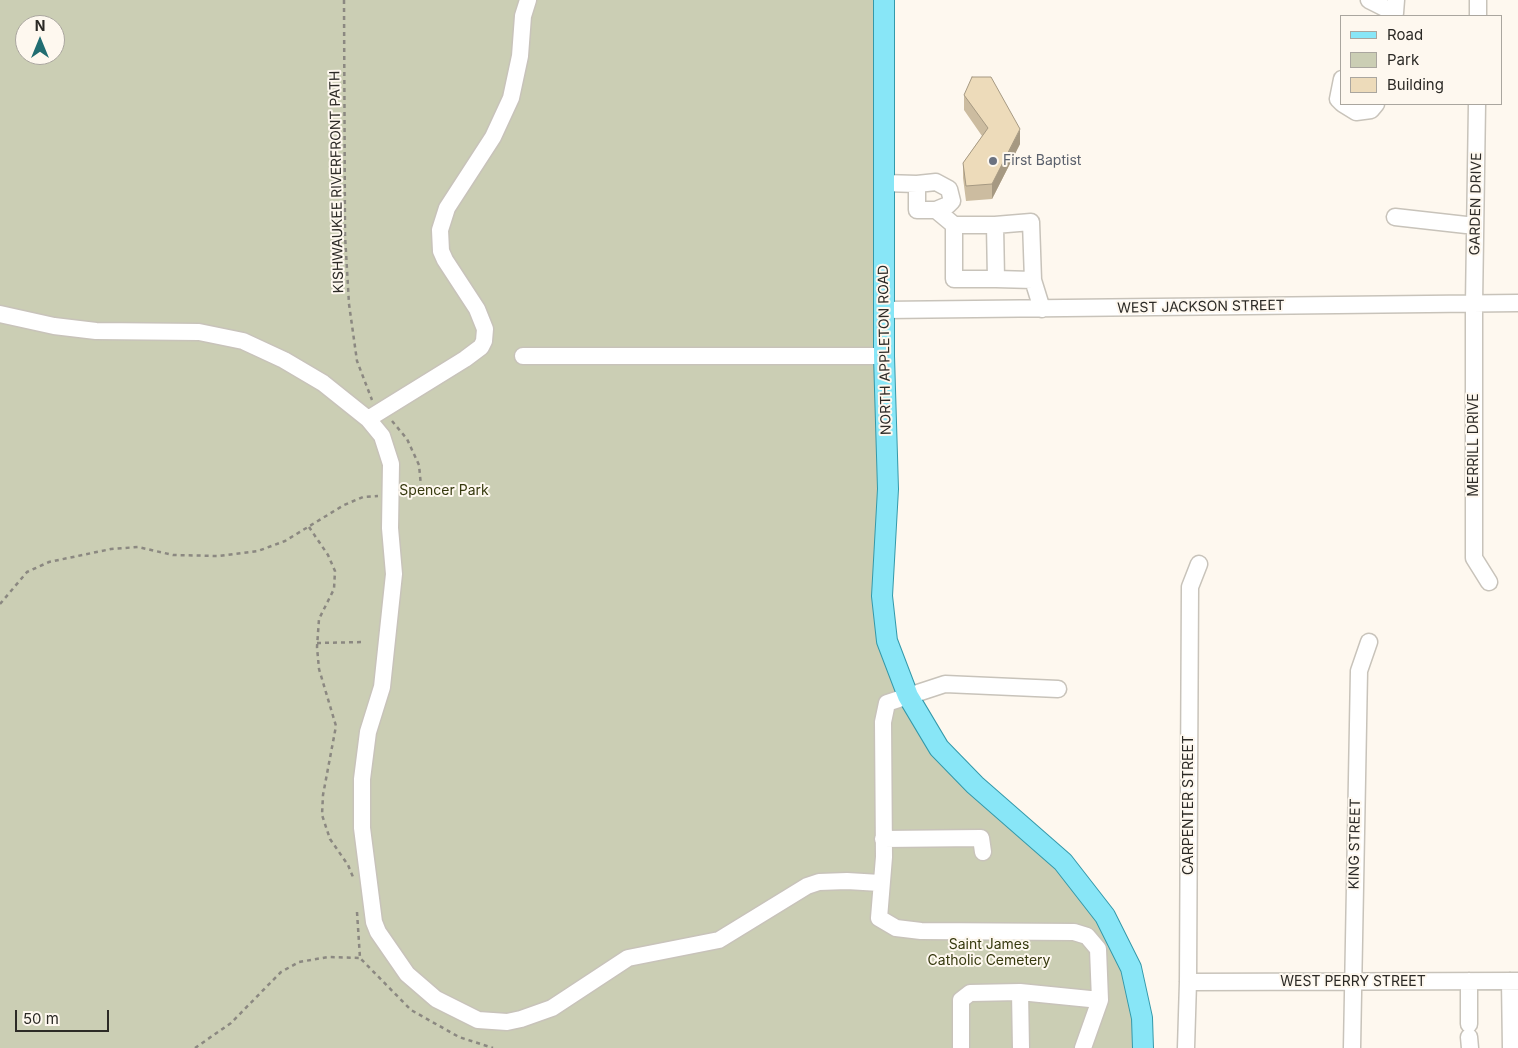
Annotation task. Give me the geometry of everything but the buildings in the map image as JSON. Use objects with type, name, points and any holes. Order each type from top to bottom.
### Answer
[{"type":"main road","name":"NORTH APPLETON ROAD","points":[[884,0],[884,356],[888,499],[882,596],[887,641],[908,696],[939,748],[974,785],[1063,862],[1105,916],[1131,968],[1142,1018],[1142,1048]]},
{"type":"street","points":[[372,415],[465,359],[481,347],[484,341],[485,329],[477,309],[445,260],[440,246],[440,230],[447,208],[493,137],[511,98],[520,56],[523,16],[528,0]]},
{"type":"street","points":[[1369,0],[1395,10]]},
{"type":"street","points":[[1478,0],[1478,15]]},
{"type":"street","points":[[1340,89],[1338,99],[1340,101]]},
{"type":"street","points":[[1345,105],[1356,112],[1371,110],[1375,105]]},
{"type":"street","name":"GARDEN DRIVE","points":[[1474,304],[1477,105]]},
{"type":"street","points":[[884,184],[936,182],[949,189],[952,201],[948,205],[936,210],[917,210],[917,184]]},
{"type":"street","points":[[936,210],[954,225],[995,225],[1031,222],[1033,280],[1042,309]]},
{"type":"street","points":[[1395,217],[1475,226]]},
{"type":"street","points":[[954,225],[954,279],[1033,280]]},
{"type":"street","points":[[995,225],[996,279]]},
{"type":"street","name":"WEST JACKSON STREET","points":[[884,310],[1518,303]]},
{"type":"street","name":"MERRILL DRIVE","points":[[1474,304],[1474,558],[1489,582]]},
{"type":"street","points":[[0,314],[54,326],[96,331],[199,332],[243,341],[284,360],[372,415],[388,450],[391,464],[390,528],[394,574],[382,687],[368,732],[362,779],[362,828],[374,922],[378,932],[407,974],[436,1000],[478,1020],[507,1022],[522,1019],[552,1008],[628,958],[719,940],[807,886],[819,882],[846,881],[880,884]]},
{"type":"street","points":[[523,356],[884,356]]},
{"type":"street","name":"CARPENTER STREET","points":[[1186,1048],[1190,587],[1199,564]]},
{"type":"street","name":"KING STREET","points":[[1352,1048],[1359,672],[1368,642]]},
{"type":"street","points":[[1058,689],[945,684],[887,703],[883,722],[883,839],[879,918],[896,928],[921,931],[1074,932],[1087,936],[1098,949],[1100,1000],[1083,1048]]},
{"type":"street","points":[[883,839],[981,838],[983,852]]},
{"type":"street","points":[[1469,981],[1469,1036]]},
{"type":"street","points":[[1511,1048],[1514,981]]},
{"type":"street","name":"WEST PERRY STREET","points":[[1188,982],[1352,983],[1514,981]]},
{"type":"street","points":[[961,1048],[961,1000],[970,993],[1020,992],[1100,1000]]},
{"type":"street","points":[[1020,992],[1021,1048]]},
{"type":"path","name":"KISHWAUKEE RIVERFRONT PATH","points":[[0,604],[27,572],[49,562],[111,549],[138,547],[174,555],[218,556],[258,551],[285,541],[363,497],[391,494],[405,497],[415,493],[421,486],[418,465],[407,438],[388,417],[372,415],[357,361],[349,304],[345,235],[344,0]]},
{"type":"path","points":[[317,643],[363,642]]},
{"type":"path","points":[[195,1048],[231,1023],[281,972],[299,962],[328,957],[360,958]]},
{"type":"green space","name":"Spencer Park","points":[[0,0],[886,0],[882,596],[908,696],[1057,869],[1105,916],[1131,968],[1143,1048],[0,1048]]},
{"type":"place","name":"First Baptist","points":[[993,161]]},
{"type":"park label","name":"Saint James Catholic Cemetery","points":[[989,954]]}]
